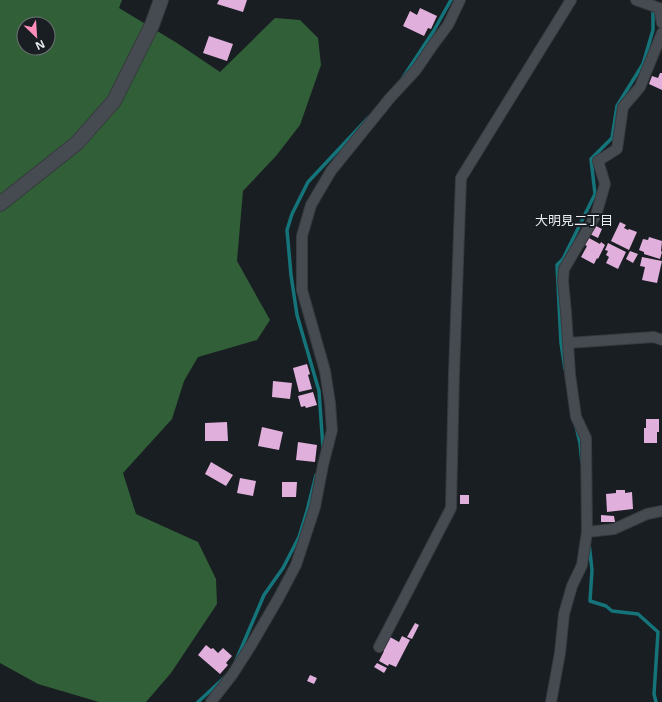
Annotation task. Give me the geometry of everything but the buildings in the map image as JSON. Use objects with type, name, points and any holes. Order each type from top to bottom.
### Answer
[{"type":"main road","points":[[0,204],[77,143],[114,101],[152,26],[161,0]]},
{"type":"street","points":[[211,702],[250,647],[296,565],[315,507],[323,465],[332,430],[325,371],[302,290],[302,236],[311,206],[331,171],[386,103],[416,70],[448,25],[460,0]]},
{"type":"street","points":[[379,647],[451,508],[461,178],[571,0]]},
{"type":"street","points":[[636,0],[659,8],[662,23]]},
{"type":"street","points":[[551,702],[560,653],[564,614],[572,586],[582,566],[586,532],[586,438],[576,417],[570,374],[563,281],[564,269],[596,215],[598,209],[605,184],[598,160],[617,149],[623,107],[640,87],[662,33]]},
{"type":"street","points":[[568,343],[654,337],[662,340]]},
{"type":"street","points":[[586,532],[614,529],[647,514],[662,511]]},
{"type":"green space","points":[[0,0],[122,0],[119,8],[177,43],[220,72],[275,18],[300,20],[318,38],[321,65],[300,125],[276,156],[243,191],[237,261],[270,320],[257,340],[198,357],[184,381],[172,419],[123,473],[136,514],[198,542],[216,579],[217,604],[171,673],[146,702],[99,702],[38,684],[0,663]]},
{"type":"waterway","points":[[402,79],[433,32],[451,0]]},
{"type":"waterway","points":[[565,369],[561,343],[557,265],[563,259],[595,194],[591,159],[612,138],[617,106],[643,64],[653,30],[653,0]]},
{"type":"waterway","points":[[323,448],[319,391],[297,315],[291,275],[287,230],[292,214],[308,182],[369,117]]},
{"type":"waterway","points":[[576,426],[580,443],[582,463]]},
{"type":"waterway","points":[[235,663],[264,595],[283,568],[299,537],[316,475]]},
{"type":"waterway","points":[[589,543],[592,570],[590,601],[606,606],[612,611],[638,614],[658,632],[654,694],[656,702]]},
{"type":"waterway","points":[[198,702],[226,676]]},
{"type":"district","name":"大明見二丁目","points":[[574,220]]}]
